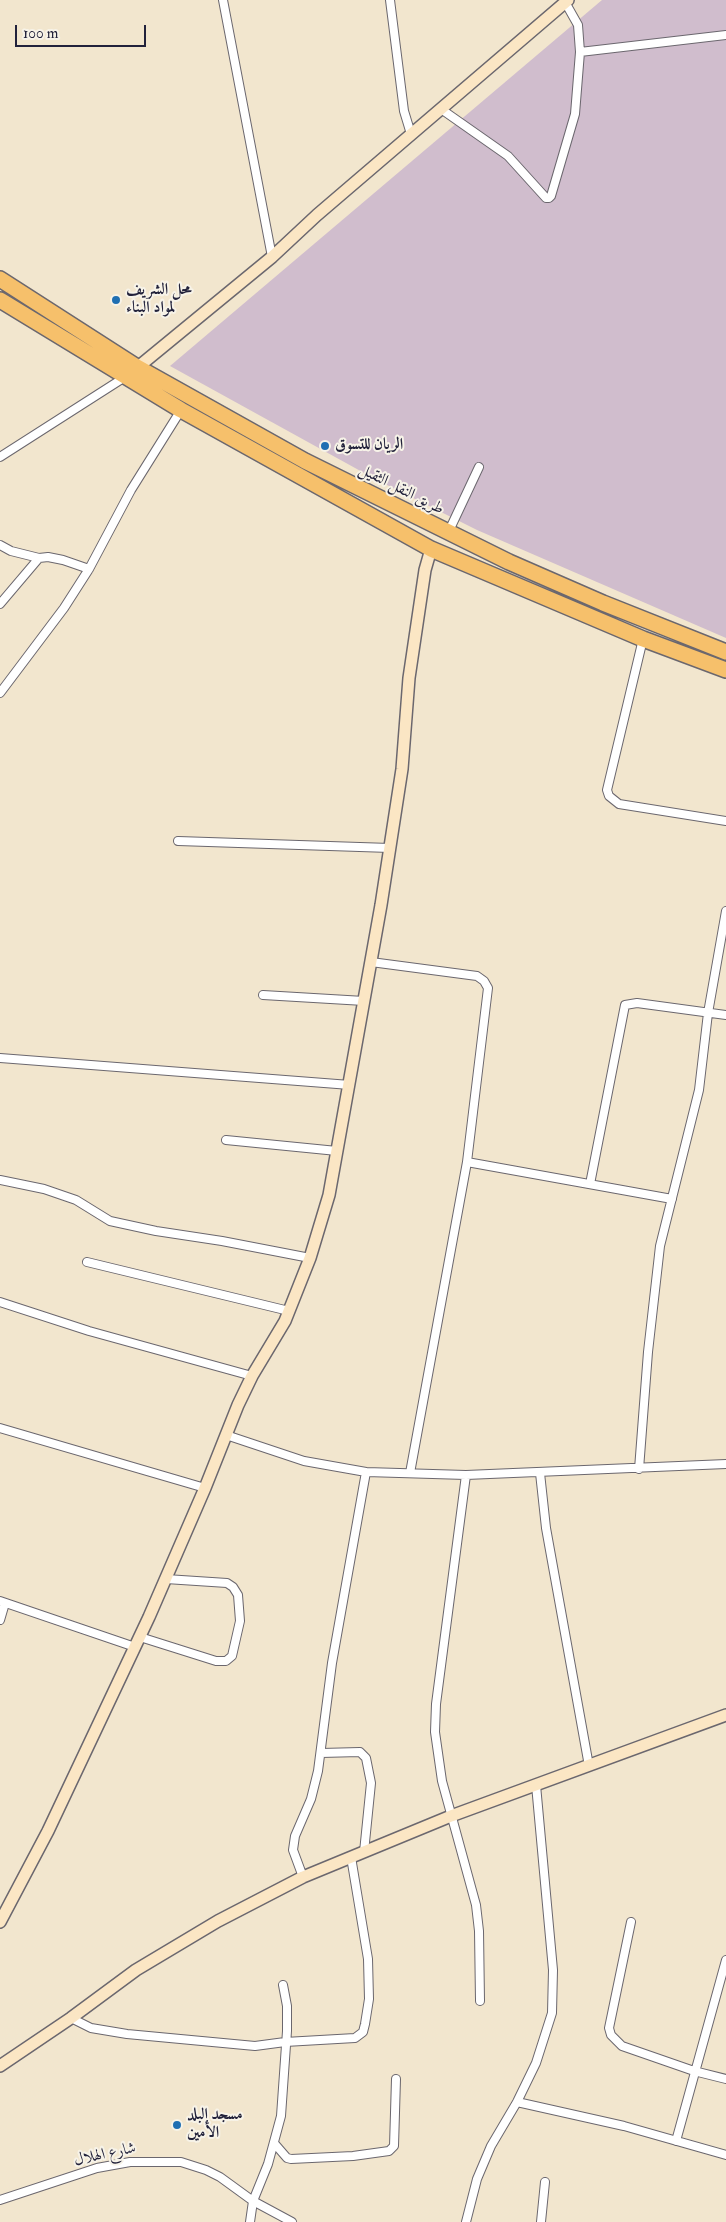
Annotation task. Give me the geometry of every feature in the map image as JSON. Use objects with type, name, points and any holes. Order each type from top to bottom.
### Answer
[{"type":"highway","name":"طريق النقل الثقيل","points":[[0,279],[137,367],[305,461],[448,533],[603,603],[726,652]]},
{"type":"highway","points":[[3,303],[181,410],[430,549],[643,639],[726,670]]},
{"type":"street","points":[[223,0],[272,257]]},
{"type":"street","points":[[390,0],[404,111],[412,134]]},
{"type":"street","points":[[0,457],[125,377],[272,257],[317,215],[567,1],[578,25],[580,52],[575,114],[549,198],[546,198],[508,156],[441,109]]},
{"type":"street","points":[[580,52],[726,35]]},
{"type":"street","points":[[0,693],[64,608],[89,569],[131,490],[181,410]]},
{"type":"street","points":[[448,533],[479,467]]},
{"type":"street","points":[[0,545],[11,551],[39,558],[63,560],[89,569]]},
{"type":"street","points":[[0,1920],[48,1831],[137,1642],[166,1579],[252,1376],[289,1311],[310,1258],[329,1195],[371,962],[402,769],[409,678],[424,570],[430,549]]},
{"type":"street","points":[[0,604],[39,558]]},
{"type":"street","points":[[643,639],[606,790],[609,796],[619,804],[726,821]]},
{"type":"street","points":[[178,841],[390,848]]},
{"type":"street","points":[[639,1469],[660,1246],[699,1090],[708,1013],[726,911]]},
{"type":"street","points":[[371,962],[477,976],[484,981],[488,988],[467,1162],[410,1473]]},
{"type":"street","points":[[263,995],[364,1001]]},
{"type":"street","points":[[590,1184],[624,1007],[628,1003],[637,1003],[726,1015]]},
{"type":"street","points":[[0,1058],[350,1085]]},
{"type":"street","points":[[226,1140],[338,1151]]},
{"type":"street","points":[[467,1162],[672,1199]]},
{"type":"street","points":[[0,1180],[44,1189],[76,1200],[110,1221],[310,1258]]},
{"type":"street","points":[[88,1262],[289,1311]]},
{"type":"street","points":[[0,1302],[89,1331],[252,1376]]},
{"type":"street","points":[[0,1428],[205,1488]]},
{"type":"street","points":[[226,1435],[304,1461],[366,1472],[466,1475],[726,1464]]},
{"type":"street","points":[[303,1877],[293,1850],[295,1836],[311,1799],[321,1753],[332,1663],[366,1472]]},
{"type":"street","points":[[540,1473],[546,1528],[589,1766]]},
{"type":"street","points":[[466,1475],[436,1704],[437,1753],[451,1816],[476,1905],[479,1932],[480,2001]]},
{"type":"street","points":[[0,1620],[3,1602],[137,1642],[216,1662],[226,1661],[232,1656],[240,1621],[238,1595],[233,1587],[227,1583],[166,1579]]},
{"type":"street","points":[[0,2066],[152,1960],[218,1920],[303,1877],[451,1816],[726,1715]]},
{"type":"street","points":[[321,1753],[360,1752],[366,1758],[371,1783],[364,1852]]},
{"type":"street","points":[[466,2222],[477,2179],[491,2146],[517,2102],[536,2063],[552,2013],[553,1970],[536,1785]]},
{"type":"street","points":[[71,2018],[91,2028],[127,2034],[255,2046],[285,2042],[355,2038],[363,2032],[366,2024],[369,1999],[368,1959],[350,1857]]},
{"type":"street","points":[[631,1922],[609,2028],[611,2036],[622,2046],[726,2080]]},
{"type":"street","points":[[676,2141],[726,1960]]},
{"type":"street","points":[[250,2222],[253,2201],[274,2143],[281,2116],[287,2006],[283,1985]]},
{"type":"street","points":[[274,2143],[291,2160],[352,2156],[389,2151],[394,2146],[396,2079]]},
{"type":"street","points":[[517,2102],[624,2126],[726,2155]]},
{"type":"street","name":"شارع الهلال","points":[[0,2200],[97,2168],[130,2162],[156,2160],[181,2162],[206,2170],[220,2177],[253,2201],[292,2222]]},
{"type":"street","points":[[541,2222],[545,2182]]},
{"type":"shaded area","points":[[602,0],[726,0],[726,638],[477,530],[375,479],[170,366]]},
{"type":"place","name":"محل الشريف لمواد البناء","points":[[116,300]]},
{"type":"place","name":"الريان للتسوق","points":[[325,446]]},
{"type":"place","name":"مسجد البلد الأمين","points":[[177,2125]]}]
